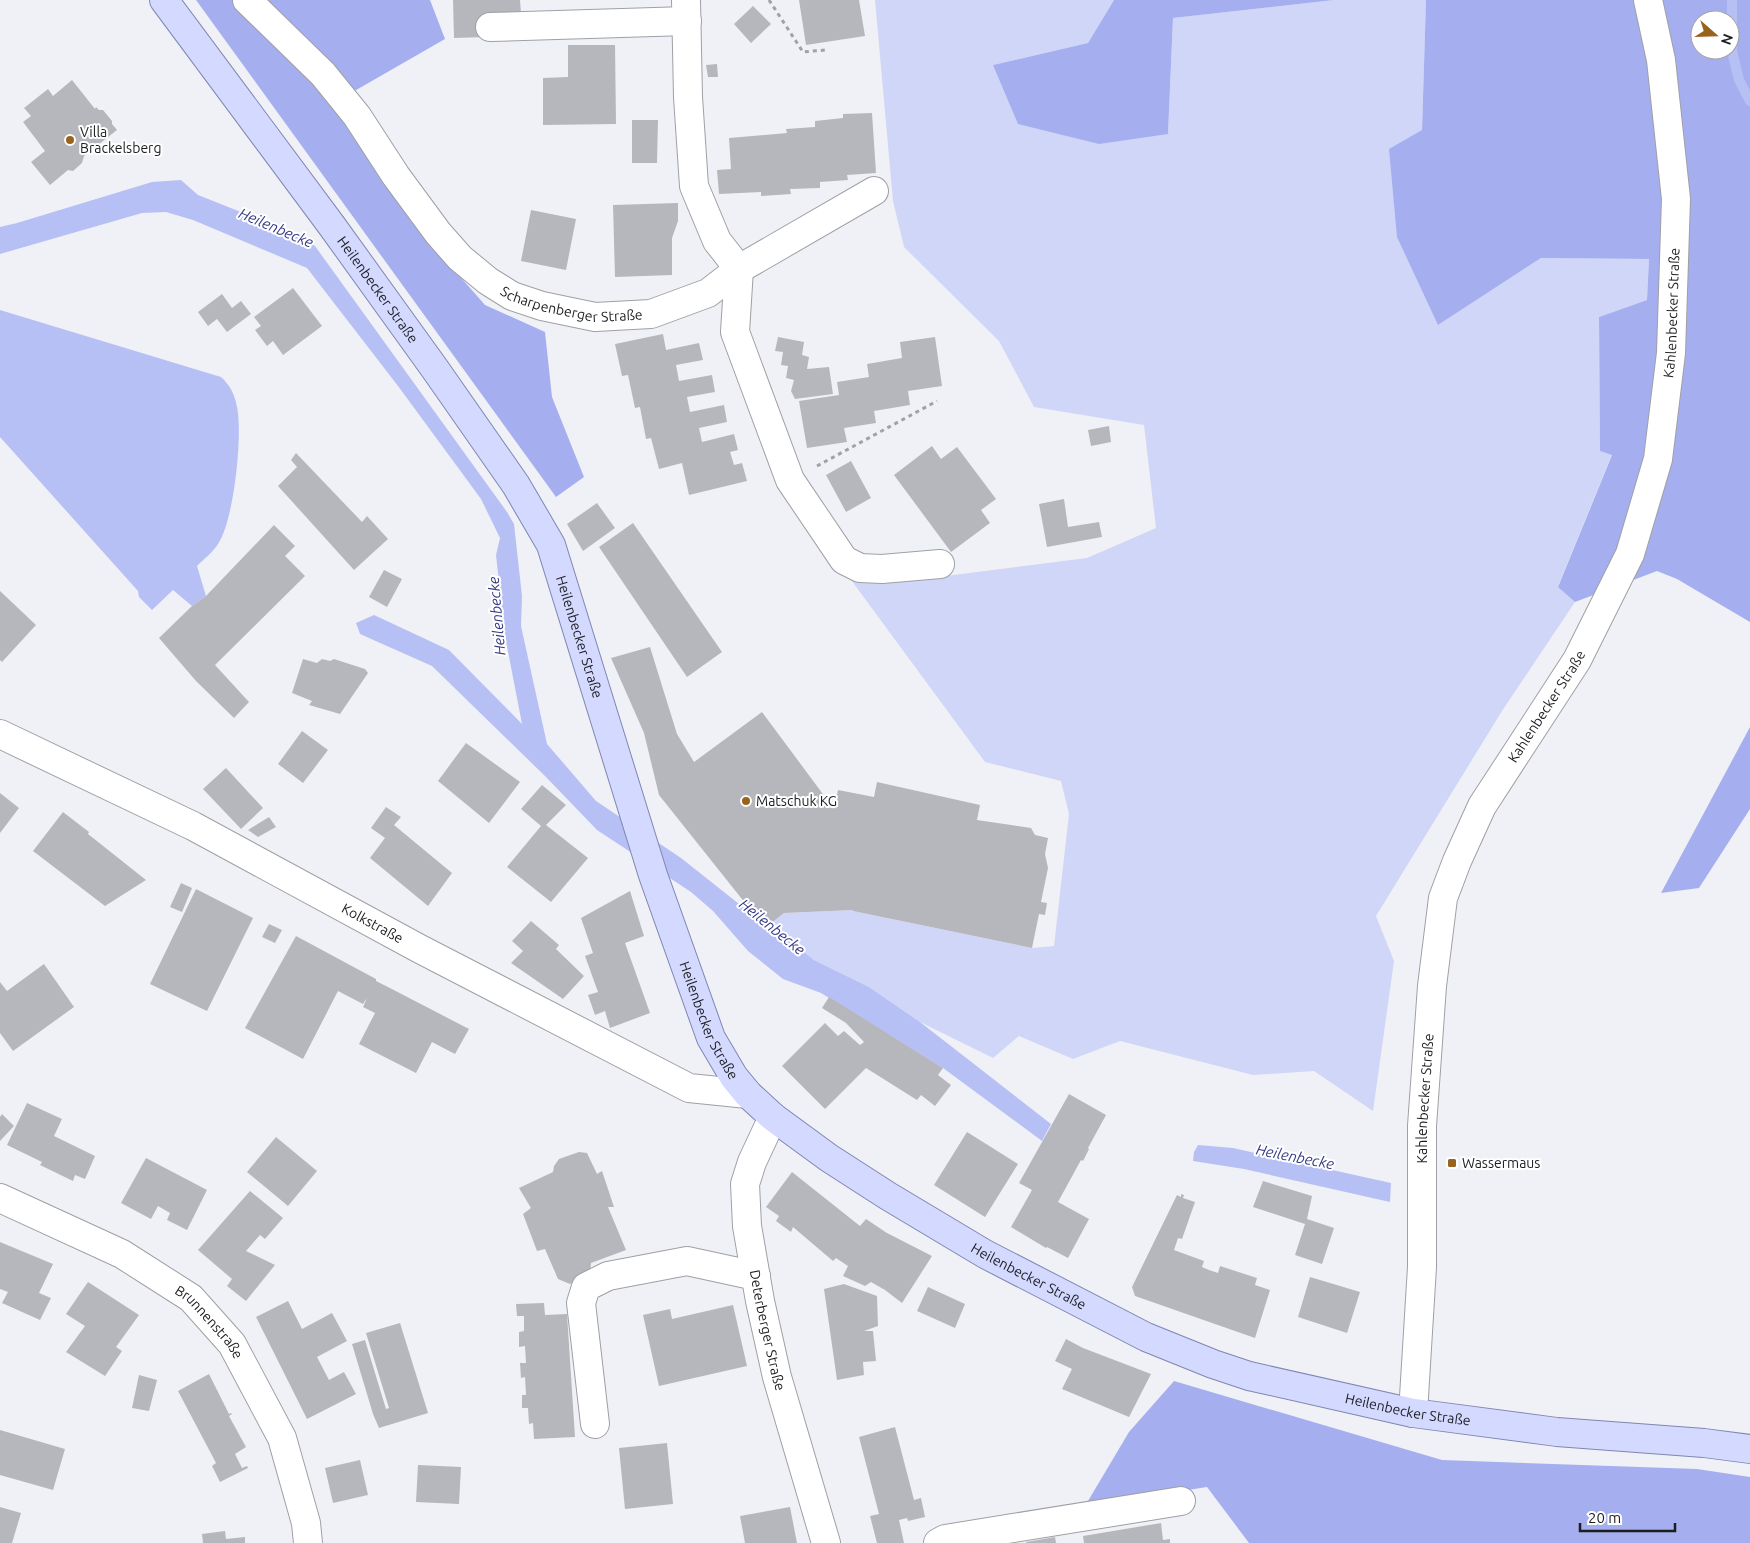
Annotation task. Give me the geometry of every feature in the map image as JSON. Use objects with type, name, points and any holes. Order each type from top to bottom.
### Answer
[{"type":"main road","name":"Heilenbecker Straße","points":[[164,0],[349,249],[435,369],[521,494],[551,546],[653,875],[711,1038],[734,1077],[748,1094],[773,1117],[829,1158],[879,1191],[977,1249],[1069,1299],[1146,1337],[1213,1364],[1249,1376],[1413,1413],[1557,1432],[1704,1443],[1750,1449]]},
{"type":"street","name":"Scharpenberger Straße","points":[[247,0],[323,74],[357,116],[396,176],[438,233],[455,252],[488,280],[512,296],[542,306],[596,317],[650,314],[708,293],[738,269],[874,191]]},
{"type":"street","name":"Kahlenbecker Straße","points":[[1413,1413],[1422,1267],[1422,1126],[1432,986],[1443,898],[1457,861],[1482,806],[1577,660],[1630,554],[1658,459],[1671,352],[1676,199],[1661,60],[1648,0]]},
{"type":"street","points":[[490,27],[686,11],[688,97],[694,186],[717,241],[738,269],[734,332],[790,480],[844,560],[860,568],[882,570],[940,564]]},
{"type":"street","name":"Kolkstraße","points":[[0,734],[193,826],[420,949],[689,1088],[748,1094]]},
{"type":"street","name":"Deterberger Straße","points":[[773,1117],[752,1162],[745,1184],[747,1226],[777,1377],[826,1543]]},
{"type":"street","name":"Brunnenstraße","points":[[0,1198],[122,1254],[191,1298],[232,1344],[282,1438],[306,1523],[308,1543]]},
{"type":"street","points":[[595,1424],[581,1303],[586,1287],[608,1276],[686,1261],[756,1276]]},
{"type":"street","points":[[938,1543],[945,1538],[1181,1501]]},
{"type":"path","points":[[769,0],[803,52],[825,50]]},
{"type":"path","points":[[790,480],[938,401]]},
{"type":"shaded area","points":[[196,0],[430,0],[445,39],[337,101],[435,248],[485,305],[545,332],[552,397],[584,477],[556,497]]},
{"type":"shaded area","points":[[875,0],[1114,0],[1088,43],[993,65],[1168,134],[1173,18],[1334,0],[1426,0],[1422,130],[1438,325],[1541,258],[1649,259],[1647,300],[1599,317],[1600,451],[1612,454],[1558,586],[1575,602],[1502,711],[1376,916],[1394,961],[1373,1111],[1314,1071],[1253,1075],[1120,1041],[1073,1059],[1019,1036],[993,1058],[920,1022],[869,987],[814,960],[783,935],[765,928],[784,913],[853,910],[1032,948],[1054,946],[1069,814],[1061,781],[985,762],[846,573],[891,583],[1087,558],[1156,528],[1144,425],[1034,407],[999,341],[904,247],[893,201]]},
{"type":"shaded area","points":[[1114,0],[1334,0],[1173,18],[1168,134],[1099,144],[1018,124],[993,65],[1088,43]]},
{"type":"shaded area","points":[[1426,0],[1750,0],[1750,622],[1677,579],[1657,571],[1575,602],[1558,587],[1612,455],[1600,451],[1599,317],[1647,300],[1649,259],[1541,258],[1438,325],[1397,237],[1389,149],[1422,130]]},
{"type":"shaded area","points":[[1750,727],[1750,809],[1699,888],[1661,893]]},
{"type":"shaded area","points":[[1174,1381],[1442,1460],[1697,1469],[1750,1477],[1750,1543],[1249,1543],[1207,1487],[1085,1506],[1129,1432]]},
{"type":"water","name":"Heilenbecke","points":[[181,180],[198,195],[299,235],[315,246],[507,512],[514,524],[522,596],[521,626],[547,744],[596,801],[681,858],[758,919],[765,928],[783,935],[814,960],[869,987],[920,1022],[1051,1124],[1042,1141],[943,1068],[821,993],[783,979],[748,951],[713,911],[691,892],[597,830],[545,776],[432,666],[360,634],[356,623],[374,615],[449,650],[522,724],[505,636],[496,555],[500,538],[481,499],[398,386],[307,268],[193,220],[166,212],[142,213],[0,254],[0,227],[152,182]]},
{"type":"water","points":[[0,310],[221,377],[229,387],[236,403],[239,420],[238,456],[233,498],[224,533],[211,553],[197,566],[206,596],[192,606],[173,590],[152,610],[139,597],[138,591],[0,437]]},
{"type":"water","points":[[1198,1145],[1233,1148],[1391,1183],[1390,1202],[1244,1169],[1193,1161],[1194,1152]]},
{"type":"building","points":[[453,0],[520,0],[521,13],[485,14],[486,37],[454,38]]},
{"type":"building","points":[[799,0],[859,0],[865,36],[806,45]]},
{"type":"building","points":[[753,6],[771,24],[751,43],[734,24]]},
{"type":"building","points":[[568,45],[615,45],[616,124],[543,125],[543,78],[568,77]]},
{"type":"building","points":[[717,64],[718,77],[708,77],[706,65]]},
{"type":"building","name":"Villa Brackelsberg","points":[[72,80],[95,109],[96,107],[99,110],[103,110],[117,130],[84,156],[82,163],[73,171],[68,170],[50,185],[31,162],[45,151],[23,122],[31,116],[24,108],[48,89],[53,96]]},
{"type":"building","points":[[872,113],[876,173],[847,175],[848,180],[820,182],[820,188],[790,189],[791,194],[761,196],[761,192],[719,194],[717,170],[731,169],[729,138],[787,133],[786,129],[815,127],[815,121],[843,118],[843,114]]},
{"type":"building","points":[[632,120],[658,120],[657,163],[632,163]]},
{"type":"building","points":[[678,203],[678,221],[672,238],[672,275],[615,277],[613,205]]},
{"type":"building","points":[[531,210],[576,219],[566,270],[521,261]]},
{"type":"building","points":[[293,288],[322,326],[283,355],[273,341],[267,346],[255,330],[261,326],[254,317]]},
{"type":"building","points":[[222,294],[232,308],[241,301],[251,314],[227,332],[217,319],[208,326],[198,312]]},
{"type":"building","points":[[663,334],[666,350],[699,343],[703,360],[676,365],[679,381],[712,375],[715,392],[687,397],[690,412],[724,405],[727,422],[699,428],[702,442],[734,434],[738,450],[730,452],[734,465],[742,463],[747,481],[689,495],[682,463],[659,469],[651,438],[646,439],[640,407],[635,408],[628,375],[622,376],[615,344]]},
{"type":"building","points":[[778,337],[804,342],[802,355],[809,357],[807,369],[829,367],[833,394],[795,399],[791,391],[794,380],[786,378],[788,366],[781,365],[783,352],[775,351]]},
{"type":"building","points":[[935,337],[942,386],[908,391],[910,405],[874,411],[876,423],[844,428],[847,442],[807,448],[799,401],[839,395],[837,382],[869,377],[867,364],[902,358],[900,342]]},
{"type":"building","points":[[1109,426],[1111,442],[1091,446],[1088,430]]},
{"type":"building","points":[[932,446],[941,459],[957,447],[996,499],[981,510],[990,523],[951,552],[894,475]]},
{"type":"building","points":[[296,453],[362,522],[367,516],[388,539],[354,570],[278,486],[297,467],[291,460]]},
{"type":"building","points":[[851,461],[871,498],[846,512],[826,475]]},
{"type":"building","points":[[1064,499],[1068,527],[1099,522],[1102,537],[1047,547],[1039,504]]},
{"type":"building","points":[[597,503],[615,528],[583,551],[567,524]]},
{"type":"building","points":[[633,523],[722,652],[687,677],[599,547]]},
{"type":"building","points":[[274,525],[295,546],[285,556],[305,576],[215,665],[249,702],[234,718],[196,681],[159,638],[192,606],[206,596]]},
{"type":"building","points":[[384,570],[402,579],[387,607],[369,597]]},
{"type":"building","points":[[0,591],[36,625],[2,662],[0,660]]},
{"type":"building","name":"Matschuk KG","points":[[650,647],[677,734],[694,762],[762,712],[834,809],[838,790],[874,797],[877,782],[980,805],[977,820],[1031,828],[1035,835],[1048,838],[1045,854],[1048,868],[1041,902],[1047,903],[1045,915],[1039,914],[1032,948],[853,910],[784,913],[765,928],[659,795],[644,733],[611,658]]},
{"type":"building","points":[[303,659],[317,663],[322,659],[330,661],[334,659],[365,669],[368,673],[340,714],[309,705],[312,701],[292,693]]},
{"type":"building","points":[[302,731],[328,750],[303,783],[278,764]]},
{"type":"building","points":[[466,743],[520,782],[489,823],[438,781]]},
{"type":"building","points":[[226,768],[263,808],[241,829],[203,789]]},
{"type":"building","points":[[542,785],[566,805],[546,825],[588,858],[551,902],[507,867],[541,826],[521,809]]},
{"type":"building","points":[[0,793],[19,808],[0,833]]},
{"type":"building","points":[[386,807],[401,817],[394,825],[452,873],[428,906],[370,858],[385,838],[371,828]]},
{"type":"building","points":[[63,812],[146,880],[105,906],[33,851]]},
{"type":"building","points":[[269,817],[276,827],[258,837],[248,830]]},
{"type":"building","points":[[181,883],[192,888],[182,912],[170,907]]},
{"type":"building","points":[[196,889],[253,918],[207,1011],[150,984]]},
{"type":"building","points":[[630,891],[644,936],[625,943],[650,1013],[610,1028],[605,1011],[595,1015],[588,995],[598,992],[585,956],[593,953],[581,918]]},
{"type":"building","points":[[531,921],[559,945],[556,949],[584,976],[563,999],[511,963],[523,951],[512,941]]},
{"type":"building","points":[[269,924],[282,930],[275,943],[262,937]]},
{"type":"building","points":[[296,936],[376,979],[376,981],[469,1029],[455,1054],[432,1042],[416,1073],[359,1044],[375,1013],[363,1007],[367,998],[363,1004],[338,991],[303,1059],[245,1028]]},
{"type":"building","points":[[44,964],[74,1007],[13,1051],[0,1033],[0,982],[7,991]]},
{"type":"building","points":[[829,997],[943,1068],[938,1075],[951,1085],[935,1106],[921,1095],[917,1100],[866,1068],[825,1109],[782,1066],[825,1023],[838,1036],[844,1031],[860,1045],[864,1042],[846,1023],[822,1008]]},
{"type":"building","points":[[1069,1094],[1106,1115],[1083,1161],[1081,1160],[1058,1202],[1089,1219],[1068,1258],[1046,1248],[1011,1227],[1032,1190],[1019,1183]]},
{"type":"building","points":[[27,1103],[62,1119],[54,1136],[95,1156],[85,1179],[75,1175],[73,1181],[40,1165],[42,1162],[7,1145]]},
{"type":"building","points":[[2,1114],[14,1126],[0,1141],[0,1117]]},
{"type":"building","points":[[967,1132],[1018,1164],[985,1217],[934,1185]]},
{"type":"building","points":[[276,1137],[317,1171],[288,1206],[247,1172]]},
{"type":"building","points":[[579,1152],[587,1153],[597,1174],[602,1171],[614,1207],[608,1207],[626,1250],[591,1263],[590,1273],[570,1284],[558,1279],[545,1249],[537,1251],[523,1214],[531,1208],[519,1188],[553,1172],[554,1166],[559,1159]]},
{"type":"building","points":[[146,1158],[207,1190],[187,1230],[167,1220],[170,1213],[158,1206],[151,1219],[121,1203]]},
{"type":"building","points":[[792,1172],[860,1226],[866,1219],[887,1233],[932,1256],[902,1303],[871,1282],[865,1286],[843,1276],[848,1266],[836,1258],[833,1261],[793,1227],[791,1232],[776,1221],[779,1216],[766,1207]]},
{"type":"building","points":[[1263,1181],[1312,1196],[1307,1219],[1334,1228],[1322,1264],[1295,1255],[1305,1224],[1253,1207]]},
{"type":"building","points":[[250,1191],[283,1218],[265,1239],[260,1235],[246,1251],[275,1265],[246,1301],[227,1286],[232,1279],[198,1250]]},
{"type":"building","points":[[1181,1194],[1184,1195],[1183,1198],[1195,1202],[1182,1239],[1178,1238],[1174,1250],[1204,1261],[1202,1267],[1209,1270],[1218,1273],[1220,1266],[1257,1278],[1255,1285],[1270,1290],[1255,1338],[1135,1296],[1132,1287],[1177,1195],[1181,1197]]},
{"type":"building","points":[[0,1242],[53,1264],[39,1293],[51,1298],[40,1320],[2,1303],[8,1292],[0,1289]]},
{"type":"building","points":[[1310,1277],[1360,1292],[1347,1333],[1298,1317]]},
{"type":"building","points":[[88,1282],[139,1315],[116,1347],[122,1351],[105,1376],[66,1352],[85,1326],[66,1314]]},
{"type":"building","points":[[844,1284],[877,1296],[878,1326],[864,1331],[873,1331],[876,1361],[863,1362],[864,1375],[837,1380],[824,1289]]},
{"type":"building","points":[[928,1287],[965,1304],[955,1328],[917,1311]]},
{"type":"building","points":[[288,1301],[302,1329],[332,1313],[347,1341],[317,1357],[329,1380],[344,1372],[356,1394],[307,1419],[256,1317]]},
{"type":"building","points":[[544,1303],[545,1315],[567,1314],[575,1437],[534,1439],[533,1423],[529,1424],[528,1408],[522,1408],[522,1395],[526,1395],[525,1377],[521,1378],[520,1363],[526,1363],[525,1346],[519,1347],[519,1332],[524,1331],[524,1316],[517,1316],[516,1304]]},
{"type":"building","points":[[733,1305],[747,1366],[659,1386],[643,1315],[670,1309],[672,1319]]},
{"type":"building","points":[[400,1323],[428,1413],[379,1428],[352,1344],[365,1340],[386,1409],[389,1408],[366,1333]]},
{"type":"building","points":[[1066,1339],[1083,1348],[1151,1374],[1129,1417],[1062,1389],[1072,1369],[1055,1361]]},
{"type":"building","points":[[209,1374],[229,1414],[232,1414],[229,1416],[246,1447],[235,1454],[242,1468],[247,1466],[248,1468],[220,1482],[212,1466],[216,1463],[178,1391]]},
{"type":"building","points":[[139,1375],[157,1380],[149,1411],[132,1408]]},
{"type":"building","points":[[895,1427],[914,1500],[921,1498],[925,1517],[908,1521],[907,1518],[899,1520],[904,1543],[877,1543],[870,1516],[879,1514],[859,1437]]},
{"type":"building","points":[[0,1430],[65,1449],[53,1490],[0,1475]]},
{"type":"building","points":[[667,1443],[673,1504],[625,1509],[619,1448]]},
{"type":"building","points":[[360,1460],[368,1495],[333,1503],[325,1468]]},
{"type":"building","points":[[418,1465],[461,1467],[459,1504],[416,1502]]},
{"type":"building","points":[[0,1507],[21,1513],[12,1543],[0,1543]]},
{"type":"building","points":[[790,1507],[797,1543],[745,1543],[740,1516]]},
{"type":"building","points":[[1161,1523],[1163,1540],[1170,1539],[1170,1543],[1084,1543],[1083,1536]]},
{"type":"building","points":[[225,1531],[226,1539],[245,1537],[245,1543],[203,1543],[202,1534]]},
{"type":"building","points":[[1055,1537],[1056,1543],[1026,1543],[1026,1542]]},
{"type":"waterway","points":[[1732,0],[1732,51],[1739,80],[1750,101]]},
{"type":"place","name":"Villa Brackelsberg","points":[[70,140]]},
{"type":"place","name":"Matschuk KG","points":[[746,801]]},
{"type":"place","name":"Wassermaus","points":[[1452,1163]]}]
